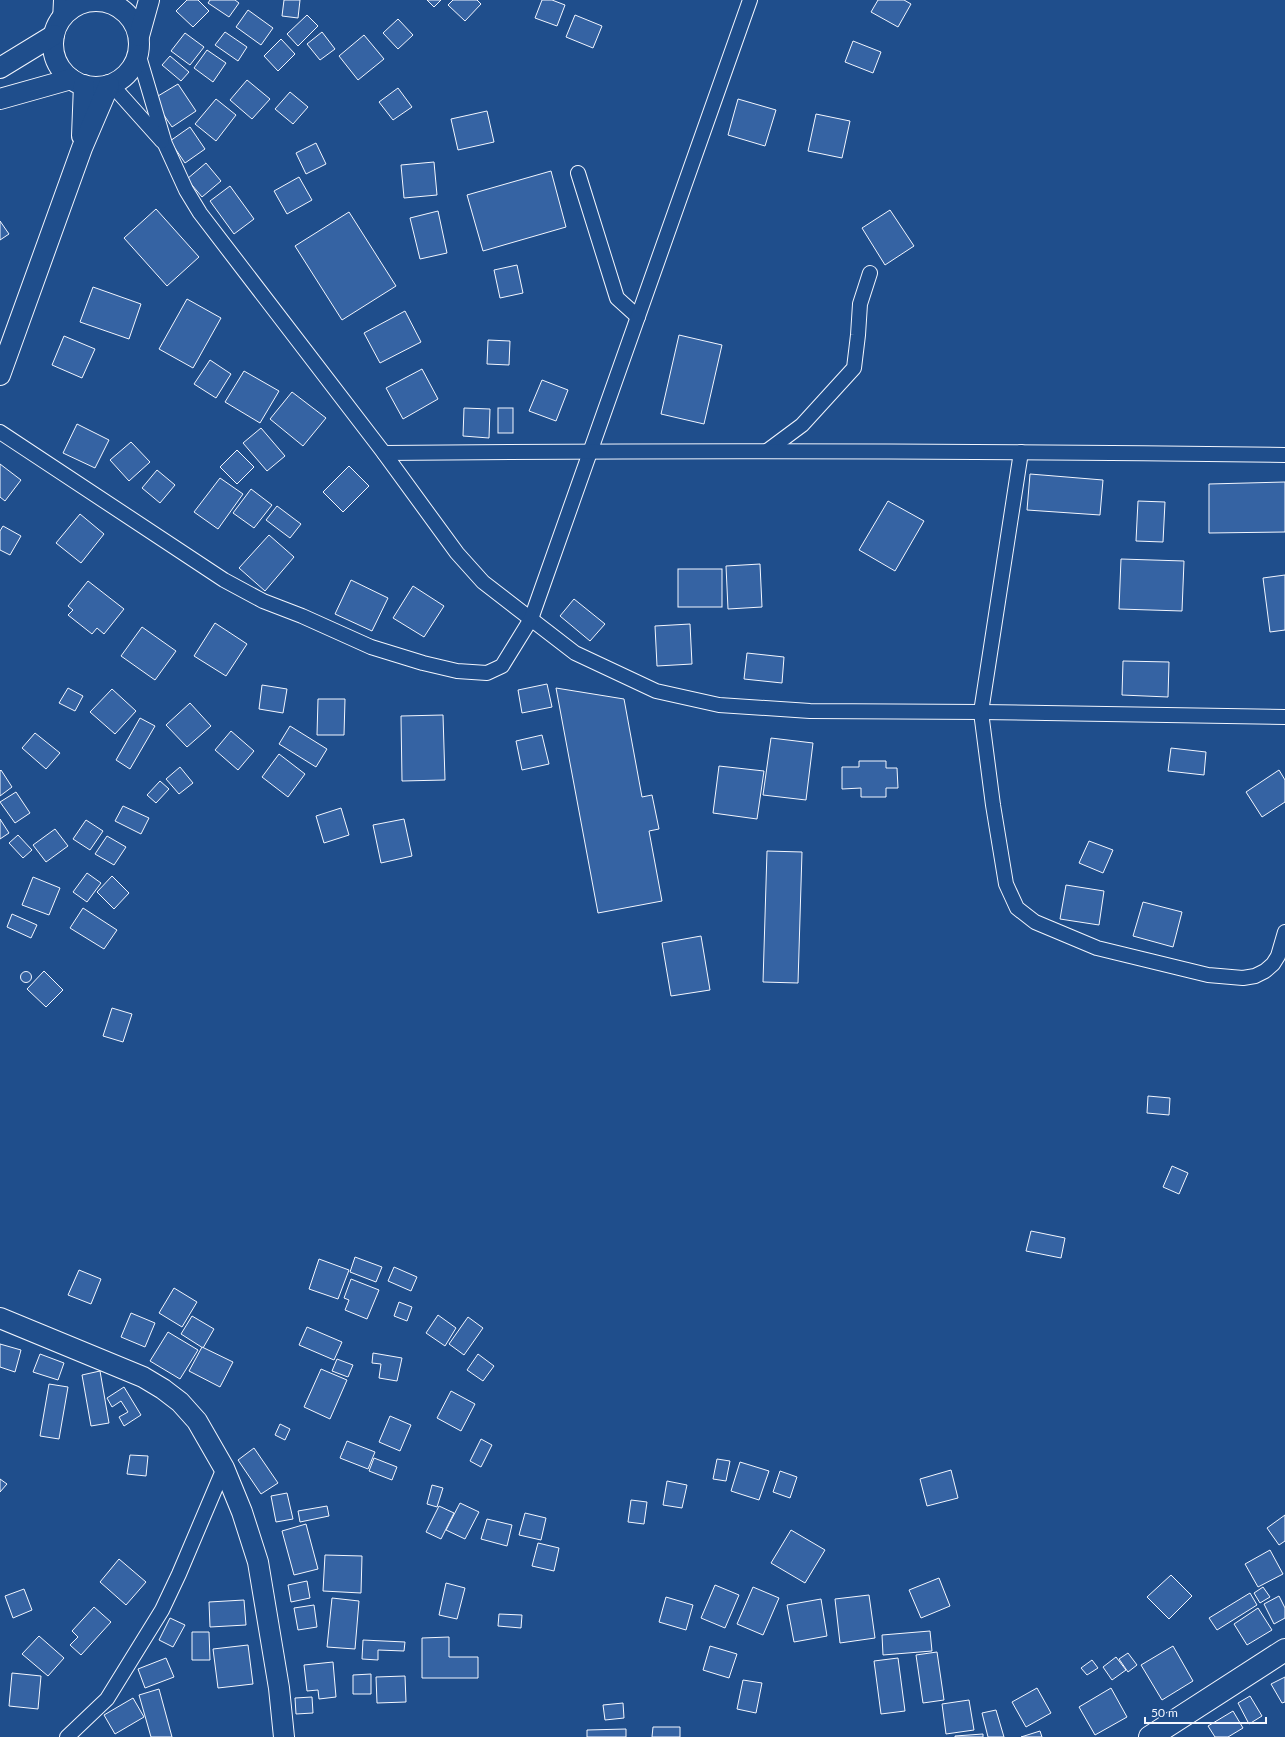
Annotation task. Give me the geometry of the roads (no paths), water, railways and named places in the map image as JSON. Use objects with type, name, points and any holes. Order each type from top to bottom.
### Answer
[{"type":"main road","points":[[1150,1737],[1285,1650]]},
{"type":"street","points":[[61,0],[53,48],[56,59],[62,70],[77,82],[97,87],[110,85],[120,80],[128,72],[138,45],[149,0]]},
{"type":"street","points":[[0,432],[224,580],[263,601],[302,616],[371,647],[423,663],[457,671],[487,673],[502,666],[531,619],[750,0]]},
{"type":"street","points":[[0,68],[57,28],[69,11],[80,4],[93,1],[106,1],[118,6],[127,14],[135,24],[138,45],[165,144],[183,184],[200,213],[384,453],[462,559],[483,582],[575,653],[656,691],[719,704],[810,711],[1285,717]]},
{"type":"street","points":[[0,99],[77,82]]},
{"type":"street","points":[[77,82],[82,148]]},
{"type":"street","points":[[110,85],[165,144]]},
{"type":"street","points":[[0,375],[82,148],[110,85]]},
{"type":"street","points":[[578,173],[617,298],[638,317]]},
{"type":"street","points":[[767,451],[802,425],[854,368],[860,304],[870,273]]},
{"type":"street","points":[[384,453],[767,451],[1285,455]]},
{"type":"street","points":[[1021,452],[980,712],[1006,884],[1017,908],[1035,922],[1097,948],[1208,975],[1243,978],[1255,976],[1273,964],[1278,956],[1285,932]]},
{"type":"street","points":[[0,1318],[143,1376],[164,1389],[180,1402],[197,1421],[224,1468],[242,1512],[258,1562],[279,1688],[284,1737]]},
{"type":"street","points":[[67,1737],[107,1699],[162,1610],[224,1468]]}]
